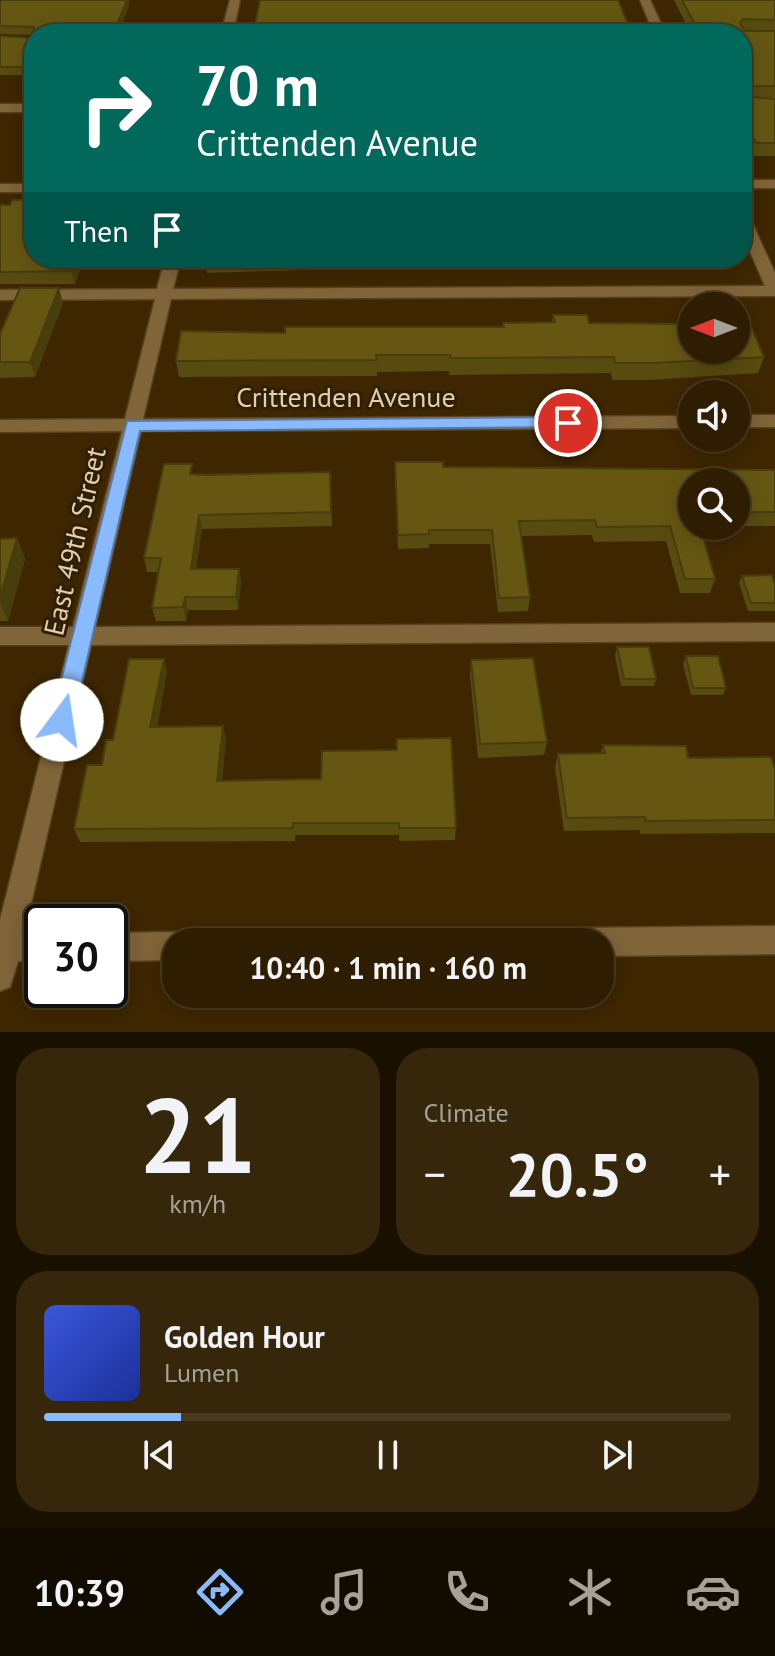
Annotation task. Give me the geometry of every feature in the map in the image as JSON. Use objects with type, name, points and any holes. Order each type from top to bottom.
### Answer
[{"type":"street","points":[[229,24],[235,0]]},
{"type":"street","points":[[645,0],[656,24]]},
{"type":"street","points":[[0,108],[24,108]]},
{"type":"street","points":[[752,184],[775,184]]},
{"type":"street","points":[[0,188],[24,188]]},
{"type":"street","points":[[0,295],[775,291],[752,239]]},
{"type":"street","name":"East 49th Street","points":[[0,977],[4,948],[171,268]]},
{"type":"street","points":[[750,421],[775,421]]},
{"type":"street","name":"Crittenden Avenue","points":[[0,426],[678,422]]},
{"type":"street","points":[[0,636],[775,632]]},
{"type":"street","points":[[614,942],[775,940]]},
{"type":"street","points":[[128,947],[162,946]]},
{"type":"street","points":[[4,948],[24,947]]},
{"type":"building","points":[[0,0],[127,0],[117,24],[0,26]]},
{"type":"building","points":[[260,0],[618,0],[628,24],[255,24]]},
{"type":"building","points":[[682,0],[775,0],[775,20],[743,19],[741,24],[695,24]]},
{"type":"building","points":[[752,31],[775,31],[775,86],[752,86]]},
{"type":"building","points":[[0,36],[24,38],[24,67],[0,67]]},
{"type":"building","points":[[752,97],[775,99],[775,143],[756,143],[752,135]]},
{"type":"building","points":[[12,200],[24,200],[24,268],[72,268],[71,271],[0,272],[0,205],[10,205]]},
{"type":"building","points":[[20,288],[59,288],[30,362],[0,362],[0,334]]},
{"type":"building","points":[[553,315],[587,315],[589,323],[678,324],[678,362],[615,363],[614,357],[450,358],[450,355],[376,355],[377,360],[176,361],[181,331],[285,333],[285,327],[504,327],[503,323],[555,322]]},
{"type":"building","points":[[750,324],[764,357],[750,358]]},
{"type":"building","points":[[395,462],[443,462],[443,467],[678,469],[678,540],[704,540],[715,579],[685,579],[670,526],[597,527],[595,520],[519,521],[530,597],[499,598],[492,530],[429,530],[429,534],[398,535]]},
{"type":"building","points":[[164,464],[192,464],[190,474],[206,475],[330,472],[331,512],[199,515],[191,569],[239,569],[236,597],[185,597],[183,607],[152,608],[161,558],[144,558]]},
{"type":"building","points":[[750,470],[775,470],[775,512],[750,512]]},
{"type":"building","points":[[17,538],[0,597],[0,539]]},
{"type":"building","points":[[772,575],[775,603],[751,603],[742,576]]},
{"type":"building","points":[[617,647],[649,647],[656,679],[624,679]]},
{"type":"building","points":[[686,656],[718,656],[726,688],[693,688]]},
{"type":"building","points":[[533,658],[547,742],[480,744],[471,660]]},
{"type":"building","points":[[129,659],[164,659],[150,727],[223,726],[217,781],[321,779],[322,751],[397,750],[397,739],[451,738],[456,828],[399,828],[399,823],[293,823],[293,828],[74,829],[87,765],[102,765],[106,740],[113,740]]},
{"type":"building","points":[[603,745],[686,746],[688,758],[771,757],[775,769],[775,820],[567,818],[558,754],[605,753]]},
{"type":"route","points":[[62,720],[133,425],[568,423]]}]
